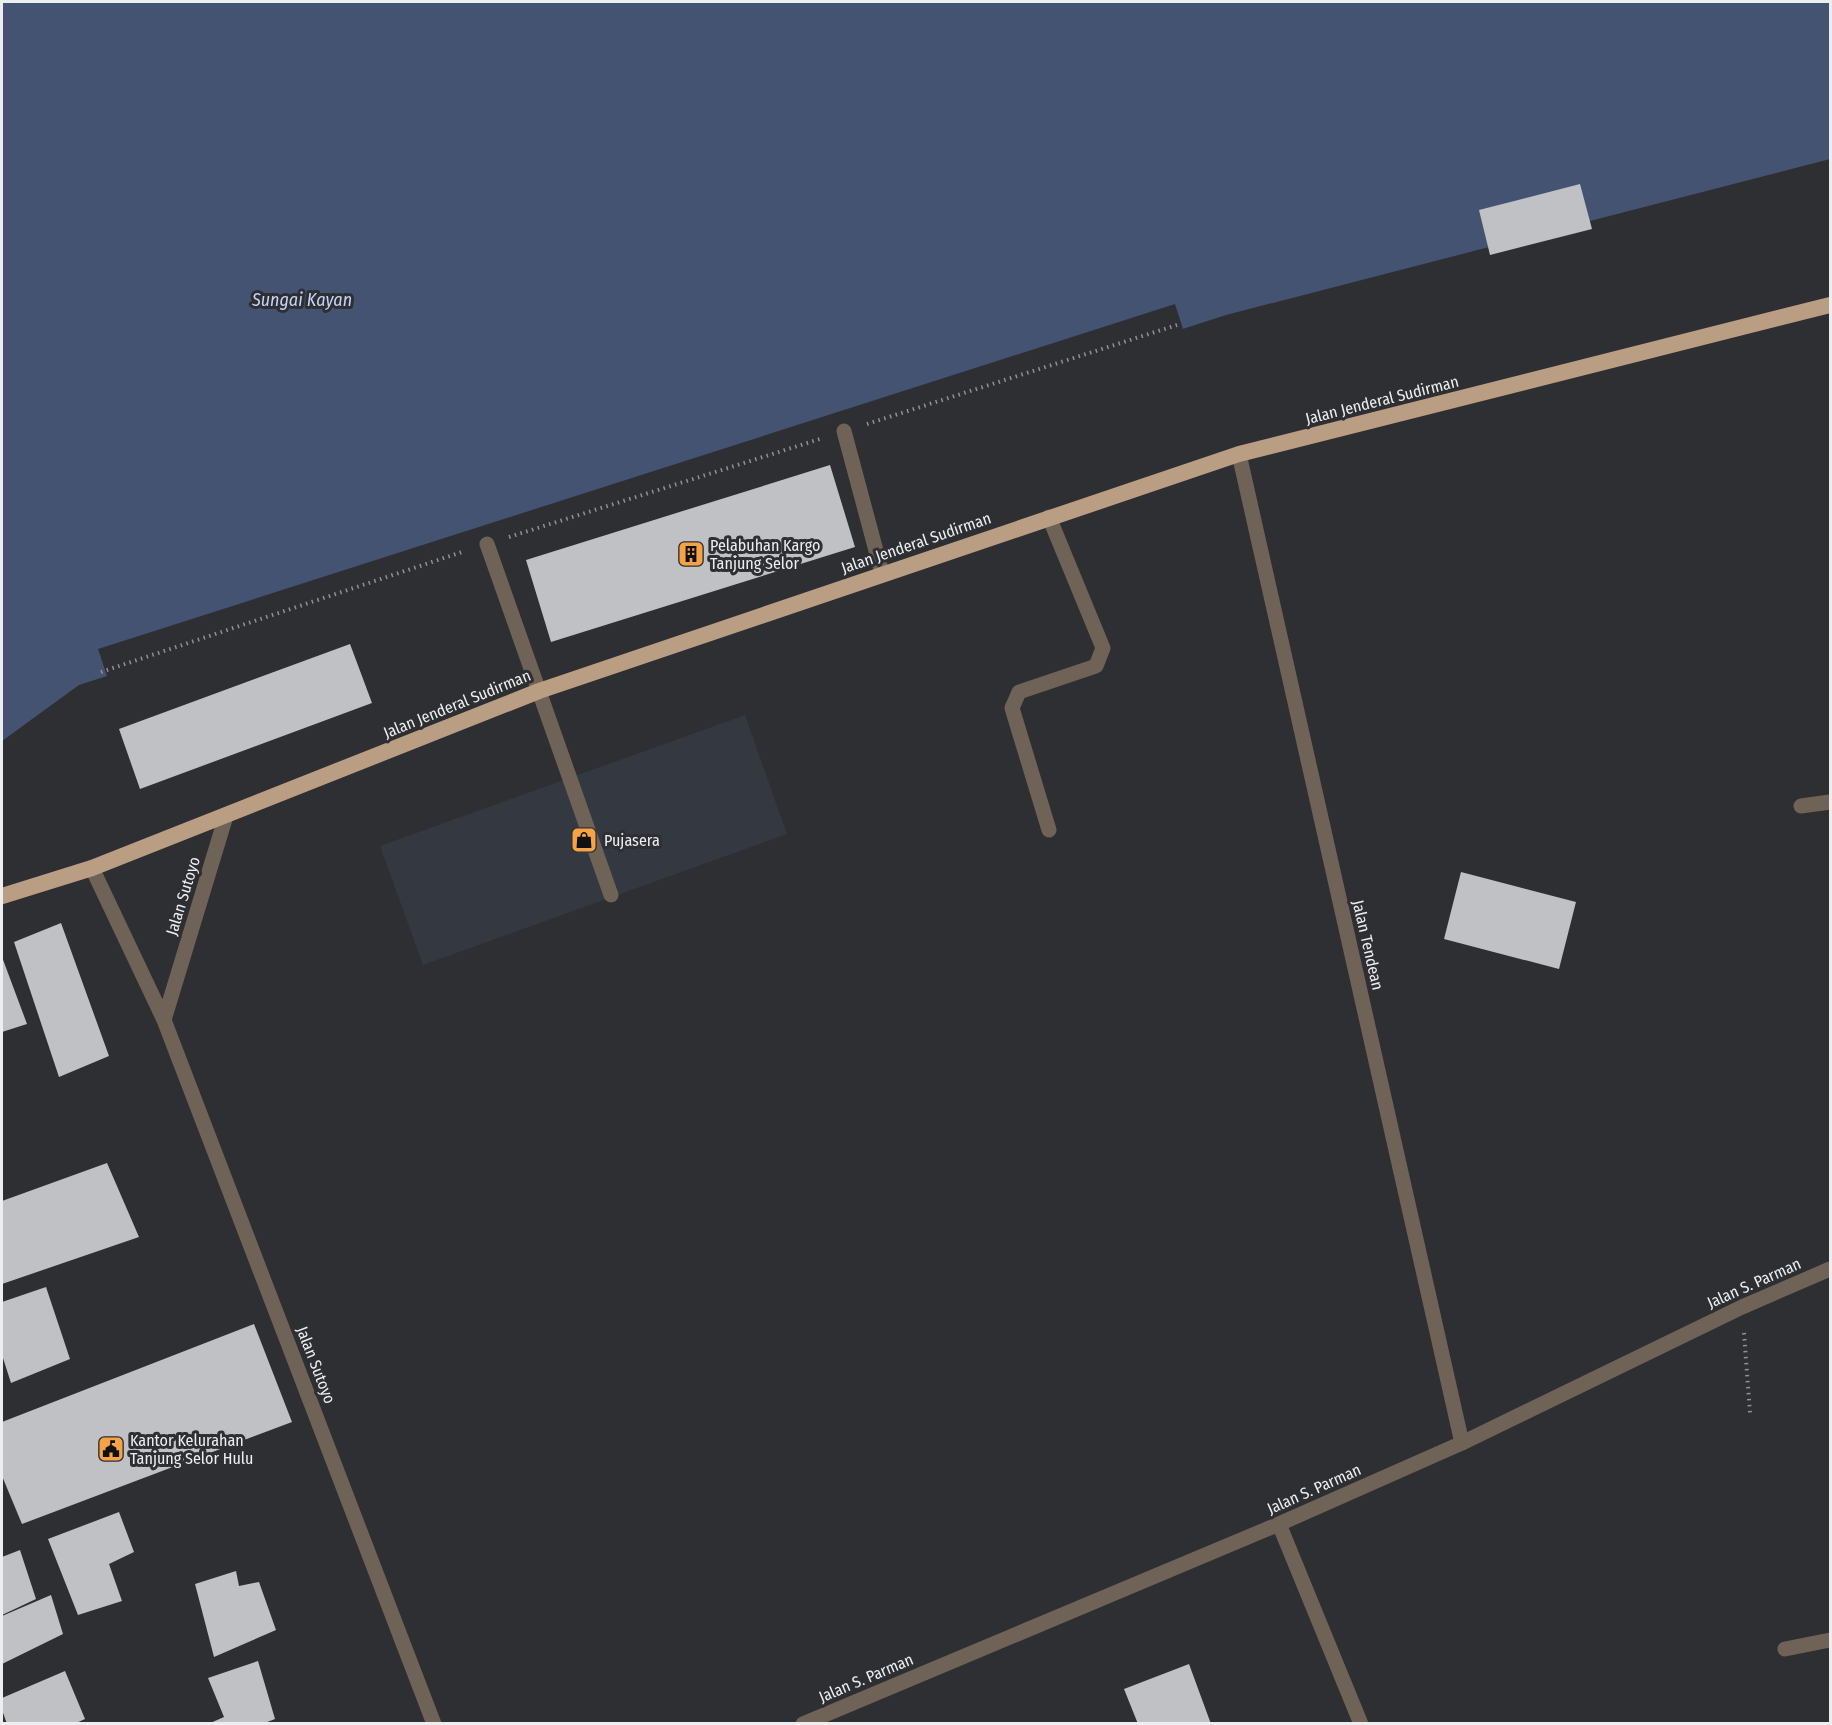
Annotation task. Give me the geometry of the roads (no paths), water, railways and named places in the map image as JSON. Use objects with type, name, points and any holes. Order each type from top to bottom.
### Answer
[{"type":"highway","name":"Jalan Jenderal Sudirman","points":[[2,896],[92,868],[540,691],[882,573],[1239,454],[1830,305]]},
{"type":"street","points":[[844,431],[882,573]]},
{"type":"street","name":"Jalan Tendean","points":[[1239,454],[1462,1443]]},
{"type":"street","points":[[1049,518],[1103,648],[1096,666],[1019,692],[1012,708],[1049,830]]},
{"type":"street","points":[[487,544],[611,895]]},
{"type":"street","points":[[1801,806],[1830,802]]},
{"type":"street","name":"Jalan Sutoyo","points":[[165,1020],[226,816]]},
{"type":"street","name":"Jalan Sutoyo","points":[[92,868],[165,1020],[434,1724]]},
{"type":"street","name":"Jalan S. Parman","points":[[803,1724],[1279,1524],[1462,1443],[1742,1307],[1830,1269]]},
{"type":"street","points":[[1279,1524],[1361,1724]]},
{"type":"street","points":[[1785,1649],[1830,1640]]},
{"type":"water","name":"Sungai Kayan","points":[[2,2],[1830,2],[1830,159],[1226,315],[79,685],[2,741]]},
{"type":"place","name":"Pelabuhan Kargo Tanjung Selor","points":[[691,554]]},
{"type":"place","name":"Pujasera","points":[[584,840]]},
{"type":"place","name":"Kantor Kelurahan Tanjung Selor Hulu","points":[[111,1449]]}]
